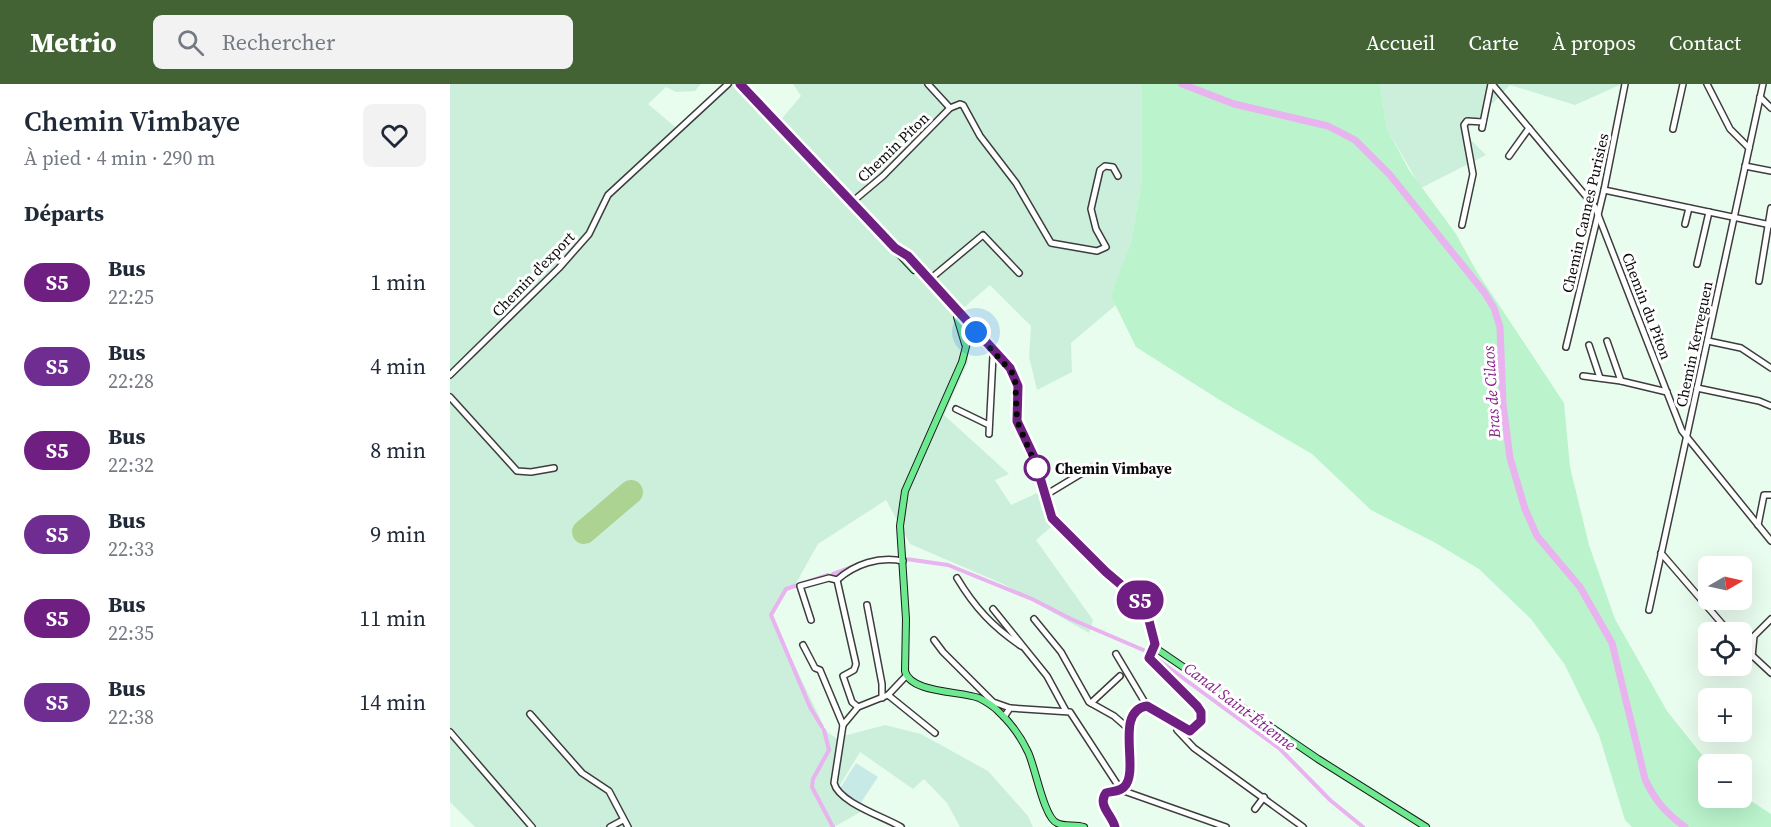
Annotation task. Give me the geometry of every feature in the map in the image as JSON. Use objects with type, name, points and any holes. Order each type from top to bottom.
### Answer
[{"type":"main road","points":[[740,84],[895,248],[948,306],[970,335]]},
{"type":"main road","points":[[895,248],[908,256],[970,335],[981,337],[1017,381],[1017,421],[1034,457],[1052,518],[1060,528],[1145,605],[1150,617],[1154,647],[1318,759],[1426,827]]},
{"type":"main road","points":[[970,335],[962,362],[905,491],[900,526],[906,676],[915,684],[979,698],[1004,717],[1028,752],[1046,809],[1058,825],[1084,827]]},
{"type":"street","name":"Chemin d'export","points":[[450,375],[589,234],[608,195],[728,84]]},
{"type":"street","points":[[928,84],[950,108],[963,105],[980,136],[1016,183],[1051,243],[1096,251],[1106,247],[1094,222],[1091,209],[1093,195],[1100,170],[1105,166],[1113,167],[1119,176]]},
{"type":"street","points":[[1462,225],[1473,174],[1464,125],[1467,121],[1483,125],[1492,84]]},
{"type":"street","name":"Chemin du Piton","points":[[1492,84],[1599,213],[1686,439],[1771,541]]},
{"type":"street","name":"Chemin Cannes Purisies","points":[[1566,347],[1599,213],[1625,84]]},
{"type":"street","points":[[1673,129],[1683,84]]},
{"type":"street","points":[[1707,84],[1730,129],[1749,148]]},
{"type":"street","name":"Chemin Kerveguen","points":[[1648,610],[1763,84]]},
{"type":"street","points":[[1760,97],[1771,108]]},
{"type":"street","name":"Chemin Piton","points":[[852,202],[883,176],[950,108]]},
{"type":"street","points":[[1509,156],[1529,128]]},
{"type":"street","points":[[1745,166],[1771,171]]},
{"type":"street","points":[[1604,190],[1770,224]]},
{"type":"street","points":[[1685,224],[1689,208]]},
{"type":"street","points":[[1759,281],[1771,208]]},
{"type":"street","points":[[1697,264],[1709,212]]},
{"type":"street","points":[[929,280],[983,235],[1019,273]]},
{"type":"street","points":[[1607,340],[1621,381]]},
{"type":"street","points":[[1708,340],[1741,348],[1771,368]]},
{"type":"street","points":[[1589,345],[1600,378]]},
{"type":"street","points":[[989,434],[993,356],[996,353]]},
{"type":"street","points":[[450,362],[457,368]]},
{"type":"street","points":[[1583,376],[1621,381],[1667,392]]},
{"type":"street","points":[[1697,388],[1759,401],[1771,406]]},
{"type":"street","points":[[450,397],[517,471],[531,472],[554,468]]},
{"type":"street","points":[[956,409],[989,425]]},
{"type":"street","points":[[1044,496],[1092,467]]},
{"type":"street","points":[[1758,525],[1764,495],[1771,495]]},
{"type":"street","points":[[1661,553],[1721,622]]},
{"type":"street","points":[[811,620],[800,586],[829,578],[837,580],[867,562],[894,559],[903,561]]},
{"type":"street","points":[[957,578],[973,605],[987,621],[1026,650]]},
{"type":"street","points":[[837,580],[856,664],[854,670],[843,676],[853,705],[858,707]]},
{"type":"street","points":[[867,605],[882,684],[882,699]]},
{"type":"street","points":[[993,609],[1055,687],[1066,711]]},
{"type":"street","points":[[1034,619],[1060,652],[1091,703],[1114,716],[1130,730]]},
{"type":"street","points":[[1771,619],[1754,636],[1752,657],[1771,673]]},
{"type":"street","points":[[934,640],[993,702],[1010,708],[1066,711],[1074,715],[1121,790]]},
{"type":"street","points":[[803,645],[815,668],[820,670],[843,725]]},
{"type":"street","points":[[1116,654],[1147,706],[1179,726],[1194,730],[1201,721],[1201,712],[1151,662],[1149,655],[1154,647]]},
{"type":"street","points":[[902,827],[875,815],[837,791],[834,783],[843,725],[858,707],[882,699],[906,676]]},
{"type":"street","points":[[1091,703],[1120,676]]},
{"type":"street","points":[[888,695],[935,733]]},
{"type":"street","points":[[1121,790],[1130,777],[1130,730],[1135,713],[1140,707],[1147,706]]},
{"type":"street","points":[[1004,717],[1010,708]]},
{"type":"street","points":[[530,714],[582,773],[609,791],[628,827]]},
{"type":"street","points":[[1179,726],[1178,730],[1194,748],[1303,827]]},
{"type":"street","points":[[450,732],[532,827]]},
{"type":"street","points":[[1114,826],[1103,804],[1103,797],[1106,793],[1121,790],[1226,827]]},
{"type":"street","points":[[1255,809],[1264,797]]},
{"type":"street","points":[[610,827],[623,820]]},
{"type":"shaded area","points":[[450,84],[701,84],[695,91],[676,92],[666,87],[648,104],[680,131],[731,84],[736,84],[778,123],[801,96],[793,84],[1142,84],[1142,179],[1131,242],[1112,296],[1116,305],[1071,343],[1072,372],[1037,390],[1029,357],[1031,326],[990,285],[961,310],[976,336],[968,342],[968,362],[944,415],[1009,474],[995,480],[1011,505],[1039,492],[1051,527],[1036,540],[1093,620],[1089,633],[1003,584],[910,544],[886,500],[818,544],[795,585],[784,593],[772,618],[826,731],[836,738],[885,725],[921,734],[988,771],[1028,816],[1033,827],[960,827],[947,803],[924,779],[913,789],[860,752],[837,790],[866,809],[834,827],[475,827],[450,802]]},
{"type":"shaded area","points":[[1380,84],[1622,84],[1575,105],[1510,85],[1464,133],[1486,155],[1421,188],[1387,129]]},
{"type":"shaded area","points":[[856,763],[878,777],[860,804],[839,790]]},
{"type":"sand","points":[[1142,84],[1380,84],[1387,129],[1409,170],[1456,234],[1477,272],[1564,403],[1570,467],[1589,545],[1615,619],[1667,711],[1701,754],[1698,754],[1698,808],[1752,808],[1752,802],[1771,814],[1771,827],[1632,827],[1625,820],[1599,735],[1565,665],[1531,619],[1479,569],[1434,542],[1371,510],[1312,454],[1223,402],[1136,347],[1111,296],[1131,242],[1142,179]]},
{"type":"waterway","name":"Bras de Cilaos","points":[[1182,84],[1234,104],[1328,126],[1355,140],[1390,175],[1484,292],[1494,308],[1500,327],[1503,404],[1510,458],[1525,509],[1537,536],[1580,587],[1612,643],[1645,779],[1662,806],[1685,827]]},
{"type":"waterway","name":"Canal Saint-Étienne","points":[[906,559],[948,565],[1032,599],[1071,619],[1148,652]]},
{"type":"waterway","name":"Canal Saint-Étienne","points":[[833,574],[855,566]]},
{"type":"waterway","name":"Canal Saint-Étienne","points":[[822,727],[810,707],[771,615],[786,589],[828,575]]},
{"type":"waterway","name":"Canal Saint-Étienne","points":[[1153,656],[1280,749],[1330,800],[1363,827]]},
{"type":"waterway","name":"Canal Saint-Étienne","points":[[824,730],[829,750],[813,779],[812,787],[833,827]]},
{"type":"runway","points":[[584,532],[631,492]]},
{"type":"bus line","name":"S5","points":[[740,84],[895,248],[908,256],[963,320],[972,326],[1010,368],[1018,386],[1017,421],[1034,457],[1052,518],[1106,572],[1145,605],[1149,612],[1155,644],[1149,655],[1151,662],[1192,700],[1201,712],[1201,721],[1194,730],[1190,731],[1147,706],[1137,709],[1130,730],[1130,777],[1121,790],[1106,793],[1102,800],[1115,827]]},
{"type":"place","name":"Chemin Vimbaye","points":[[1037,468]]},
{"type":"route","points":[[976,332],[1015,376],[1018,386],[1017,421],[1037,468]]}]
